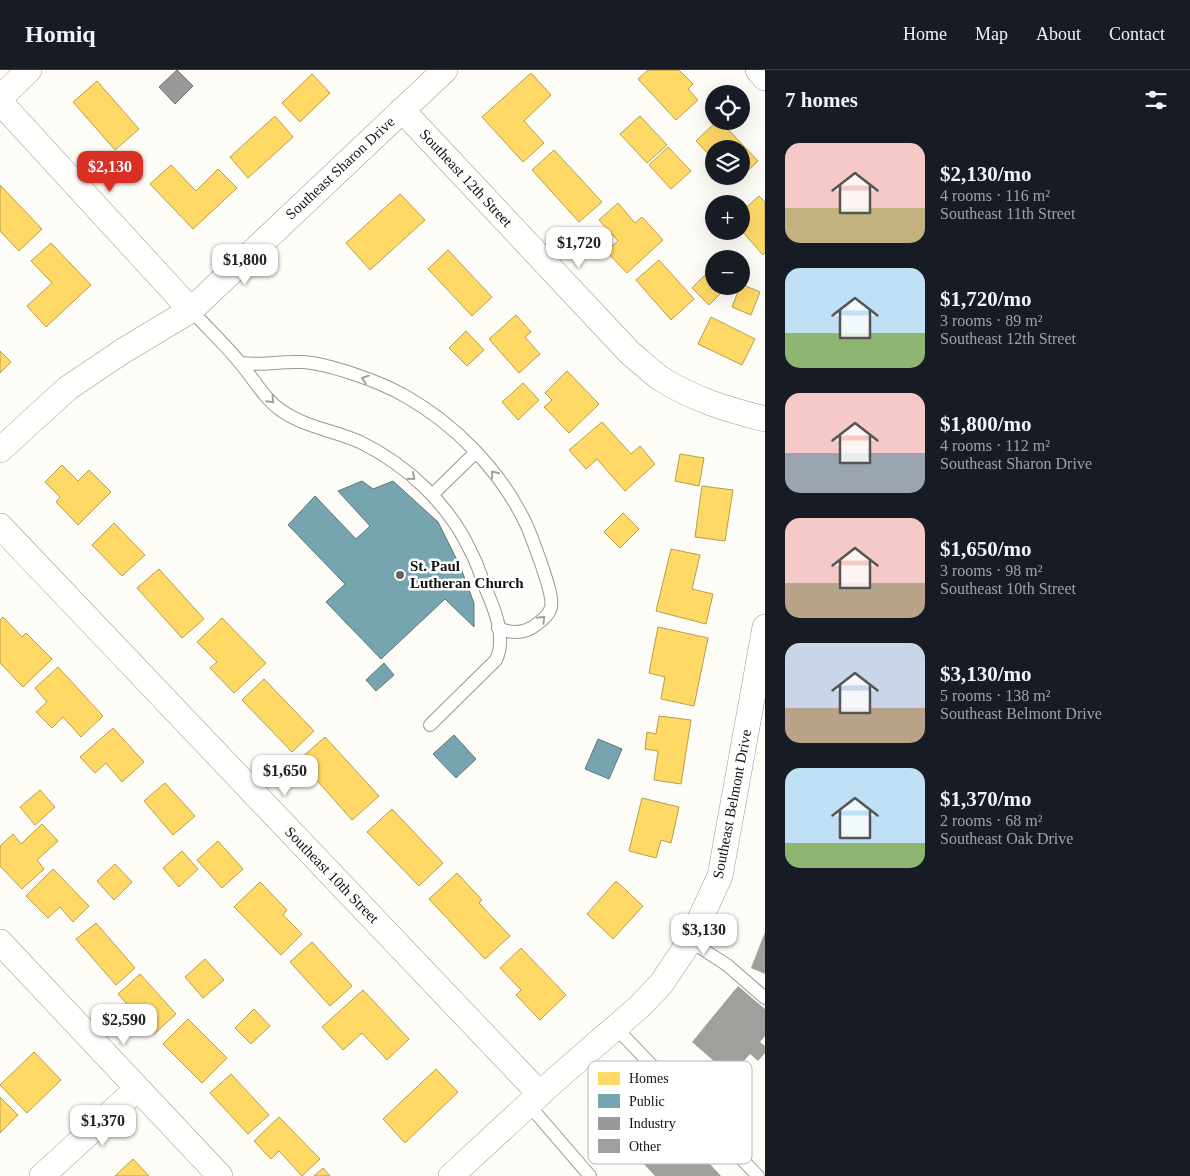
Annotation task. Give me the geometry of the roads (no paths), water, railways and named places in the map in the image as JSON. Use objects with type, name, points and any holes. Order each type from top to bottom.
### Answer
[{"type":"street","points":[[0,98],[29,70]]},
{"type":"street","name":"Southeast Sharon Drive","points":[[0,450],[68,388],[122,351],[191,310],[445,70]]},
{"type":"street","points":[[758,70],[765,78]]},
{"type":"street","points":[[0,102],[191,310]]},
{"type":"street","name":"Southeast 12th Street","points":[[402,110],[630,353],[680,390],[719,406],[765,419]]},
{"type":"street","name":"Southeast 10th Street","points":[[0,526],[534,1099]]},
{"type":"street","name":"Southeast Belmont Drive","points":[[451,1176],[615,1026],[639,1007],[661,984],[690,941],[720,876],[760,678],[765,627]]},
{"type":"street","points":[[0,942],[220,1176]]},
{"type":"street","points":[[42,1176],[137,1089]]},
{"type":"lane","points":[[191,310],[240,362],[264,394],[282,411],[294,418],[360,442],[399,465],[432,495],[448,514],[471,551],[495,611],[500,638],[499,655],[430,725]]},
{"type":"lane","points":[[240,362],[264,365],[307,362],[332,368],[389,388],[405,396],[436,417],[476,452],[506,490],[526,524],[548,587],[551,606],[546,616],[535,626],[527,630],[516,633],[498,628]]},
{"type":"lane","points":[[432,495],[476,452]]},
{"type":"lane","points":[[690,941],[727,965],[765,998]]},
{"type":"lane","points":[[615,1026],[648,1061]]},
{"type":"lane","points":[[534,1099],[590,1176]]},
{"type":"lane","points":[[747,1164],[758,1176]]},
{"type":"place","name":"St. Paul Lutheran Church","points":[[400,575]]}]
